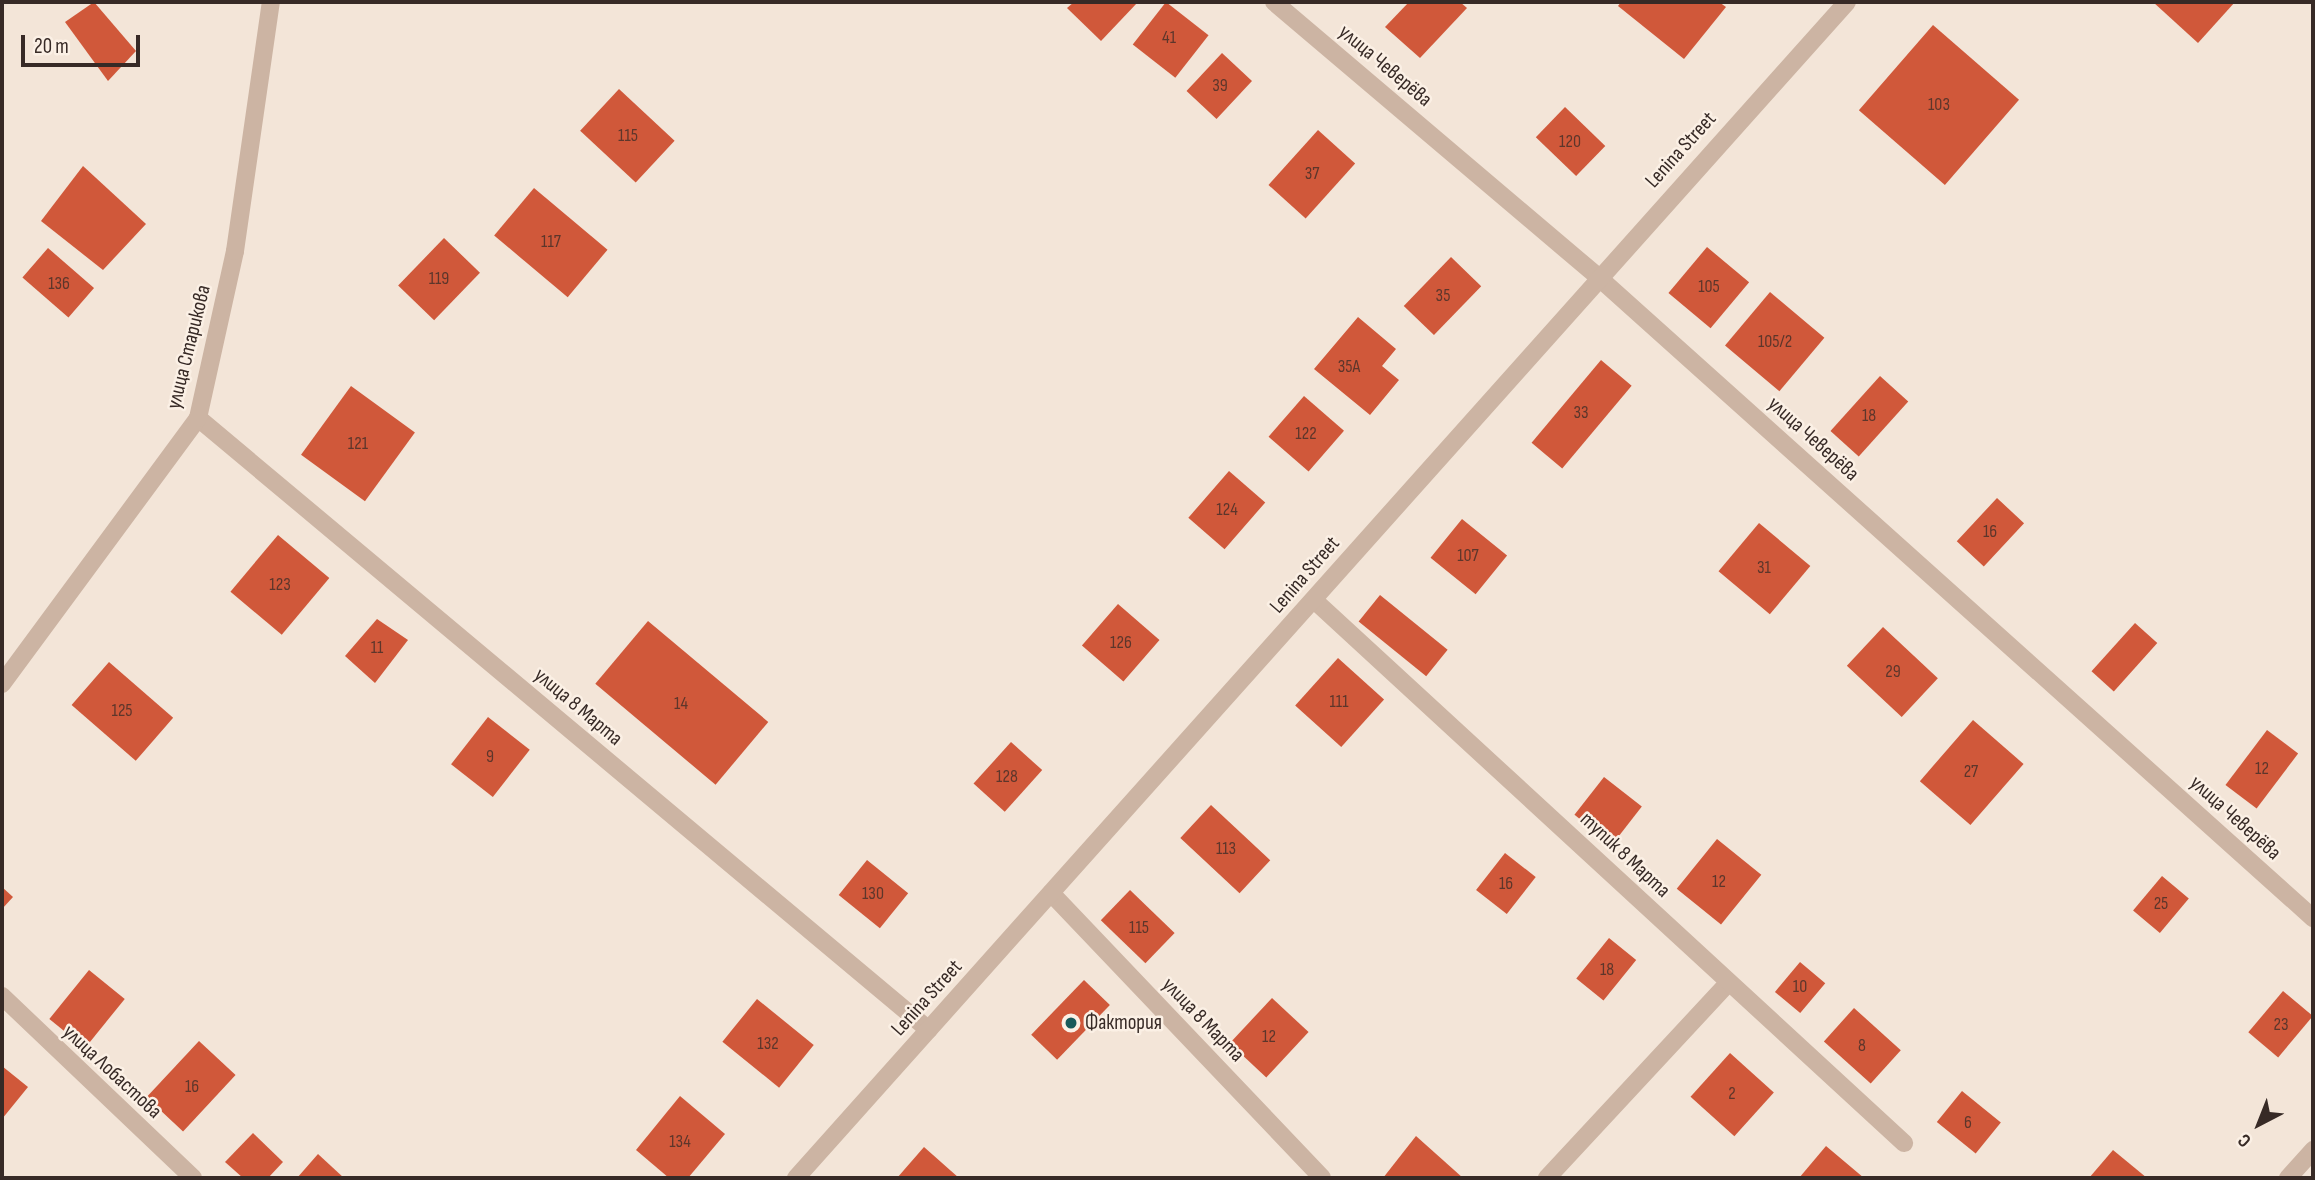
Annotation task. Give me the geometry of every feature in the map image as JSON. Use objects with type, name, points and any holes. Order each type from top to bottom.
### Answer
[{"type":"street","name":"улица Старикова","points":[[2,684],[198,418],[235,251],[271,2]]},
{"type":"street","name":"улица Чеверёва","points":[[1274,2],[1597,276],[2313,919]]},
{"type":"street","name":"Lenina Street","points":[[796,1178],[1314,600],[1597,276],[1847,2]]},
{"type":"street","name":"улица 8 Марта","points":[[198,418],[929,1030]]},
{"type":"street","name":"тупик 8 Марта","points":[[1314,600],[1904,1143]]},
{"type":"street","name":"улица 8 Марта","points":[[1051,893],[1322,1178]]},
{"type":"street","points":[[1547,1178],[1729,982]]},
{"type":"street","name":"улица Лобастова","points":[[2,996],[193,1178]]},
{"type":"street","points":[[2288,1178],[2313,1150]]},
{"type":"building","points":[[94,2],[136,51],[108,81],[65,22]]},
{"type":"building","points":[[1074,2],[1138,2],[1101,41],[1067,8]]},
{"type":"building","points":[[1166,2],[1209,35],[1175,78],[1133,45]]},
{"type":"building","points":[[1409,2],[1460,2],[1467,8],[1420,58],[1385,27]]},
{"type":"building","points":[[1621,2],[1719,2],[1726,7],[1684,59],[1618,6]]},
{"type":"building","points":[[2153,2],[2235,2],[2198,43]]},
{"type":"building","points":[[1933,25],[2019,100],[1945,185],[1859,110]]},
{"type":"building","points":[[1222,53],[1252,81],[1217,119],[1187,91]]},
{"type":"building","points":[[619,89],[675,141],[636,183],[580,131]]},
{"type":"building","points":[[1565,107],[1605,146],[1576,176],[1536,137]]},
{"type":"building","points":[[1318,130],[1355,163],[1306,218],[1268,185]]},
{"type":"building","points":[[83,166],[146,224],[103,270],[41,221]]},
{"type":"building","points":[[534,188],[608,250],[568,297],[494,235]]},
{"type":"building","points":[[444,238],[480,273],[434,320],[398,285]]},
{"type":"building","points":[[1707,247],[1749,282],[1711,328],[1668,293]]},
{"type":"building","points":[[48,248],[94,288],[68,317],[22,277]]},
{"type":"building","points":[[1451,257],[1481,286],[1434,335],[1404,306]]},
{"type":"building","points":[[1770,292],[1824,338],[1779,391],[1725,346]]},
{"type":"building","points":[[1358,317],[1396,349],[1382,366],[1399,380],[1370,415],[1314,369]]},
{"type":"building","points":[[1601,360],[1632,386],[1562,468],[1532,443]]},
{"type":"building","points":[[1880,376],[1908,401],[1859,456],[1830,431]]},
{"type":"building","points":[[351,386],[415,432],[365,501],[301,455]]},
{"type":"building","points":[[1304,396],[1344,431],[1309,472],[1269,437]]},
{"type":"building","points":[[1229,471],[1265,502],[1225,549],[1188,518]]},
{"type":"building","points":[[1997,498],[2024,523],[1984,566],[1957,541]]},
{"type":"building","points":[[1462,519],[1507,556],[1476,594],[1431,558]]},
{"type":"building","points":[[1759,523],[1810,566],[1770,614],[1719,571]]},
{"type":"building","points":[[278,535],[329,578],[282,635],[230,592]]},
{"type":"building","points":[[1380,595],[1448,650],[1426,676],[1359,621]]},
{"type":"building","points":[[1118,604],[1160,640],[1123,682],[1082,646]]},
{"type":"building","points":[[377,619],[408,640],[375,683],[345,656]]},
{"type":"building","points":[[648,621],[768,722],[716,785],[595,684]]},
{"type":"building","points":[[2135,623],[2157,643],[2114,691],[2092,671]]},
{"type":"building","points":[[1883,627],[1938,678],[1902,717],[1847,666]]},
{"type":"building","points":[[1338,658],[1384,699],[1341,747],[1295,706]]},
{"type":"building","points":[[109,662],[173,718],[136,761],[72,705]]},
{"type":"building","points":[[488,717],[530,750],[493,797],[451,764]]},
{"type":"building","points":[[1973,720],[2024,764],[1970,825],[1920,781]]},
{"type":"building","points":[[2267,730],[2298,753],[2257,809],[2225,785]]},
{"type":"building","points":[[1011,742],[1042,770],[1005,812],[974,784]]},
{"type":"building","points":[[1604,777],[1642,807],[1612,844],[1574,815]]},
{"type":"building","points":[[1211,805],[1270,860],[1240,893],[1180,838]]},
{"type":"building","points":[[1717,839],[1761,875],[1721,925],[1677,889]]},
{"type":"building","points":[[1505,853],[1536,877],[1507,914],[1476,890]]},
{"type":"building","points":[[867,860],[908,893],[880,928],[839,895]]},
{"type":"building","points":[[2162,876],[2189,898],[2160,933],[2133,910]]},
{"type":"building","points":[[2,887],[13,897],[2,909]]},
{"type":"building","points":[[1130,890],[1175,933],[1145,963],[1101,920]]},
{"type":"building","points":[[1609,938],[1636,960],[1603,1000],[1576,978]]},
{"type":"building","points":[[1800,962],[1825,983],[1800,1013],[1775,992]]},
{"type":"building","points":[[89,970],[125,999],[85,1048],[49,1019]]},
{"type":"building","points":[[1084,980],[1110,1005],[1057,1060],[1031,1035]]},
{"type":"building","points":[[2283,991],[2313,1016],[2278,1057],[2248,1032]]},
{"type":"building","points":[[1272,998],[1309,1032],[1266,1077],[1230,1043]]},
{"type":"building","points":[[757,999],[814,1045],[779,1088],[722,1042]]},
{"type":"building","points":[[1854,1008],[1901,1050],[1871,1084],[1824,1041]]},
{"type":"building","points":[[199,1041],[236,1075],[183,1131],[146,1097]]},
{"type":"building","points":[[1730,1053],[1774,1092],[1734,1136],[1691,1097]]},
{"type":"building","points":[[2,1066],[28,1087],[2,1119]]},
{"type":"building","points":[[1962,1091],[2001,1122],[1976,1154],[1937,1122]]},
{"type":"building","points":[[680,1096],[725,1134],[688,1178],[669,1178],[636,1150]]},
{"type":"building","points":[[253,1133],[283,1162],[268,1178],[243,1178],[225,1162]]},
{"type":"building","points":[[1416,1136],[1463,1178],[1383,1178]]},
{"type":"building","points":[[1826,1146],[1864,1178],[1799,1178]]},
{"type":"building","points":[[924,1147],[959,1178],[897,1178]]},
{"type":"building","points":[[2113,1150],[2147,1178],[2089,1178]]},
{"type":"building","points":[[318,1154],[344,1178],[297,1178]]},
{"type":"place","name":"Фактория","points":[[1071,1023]]}]
